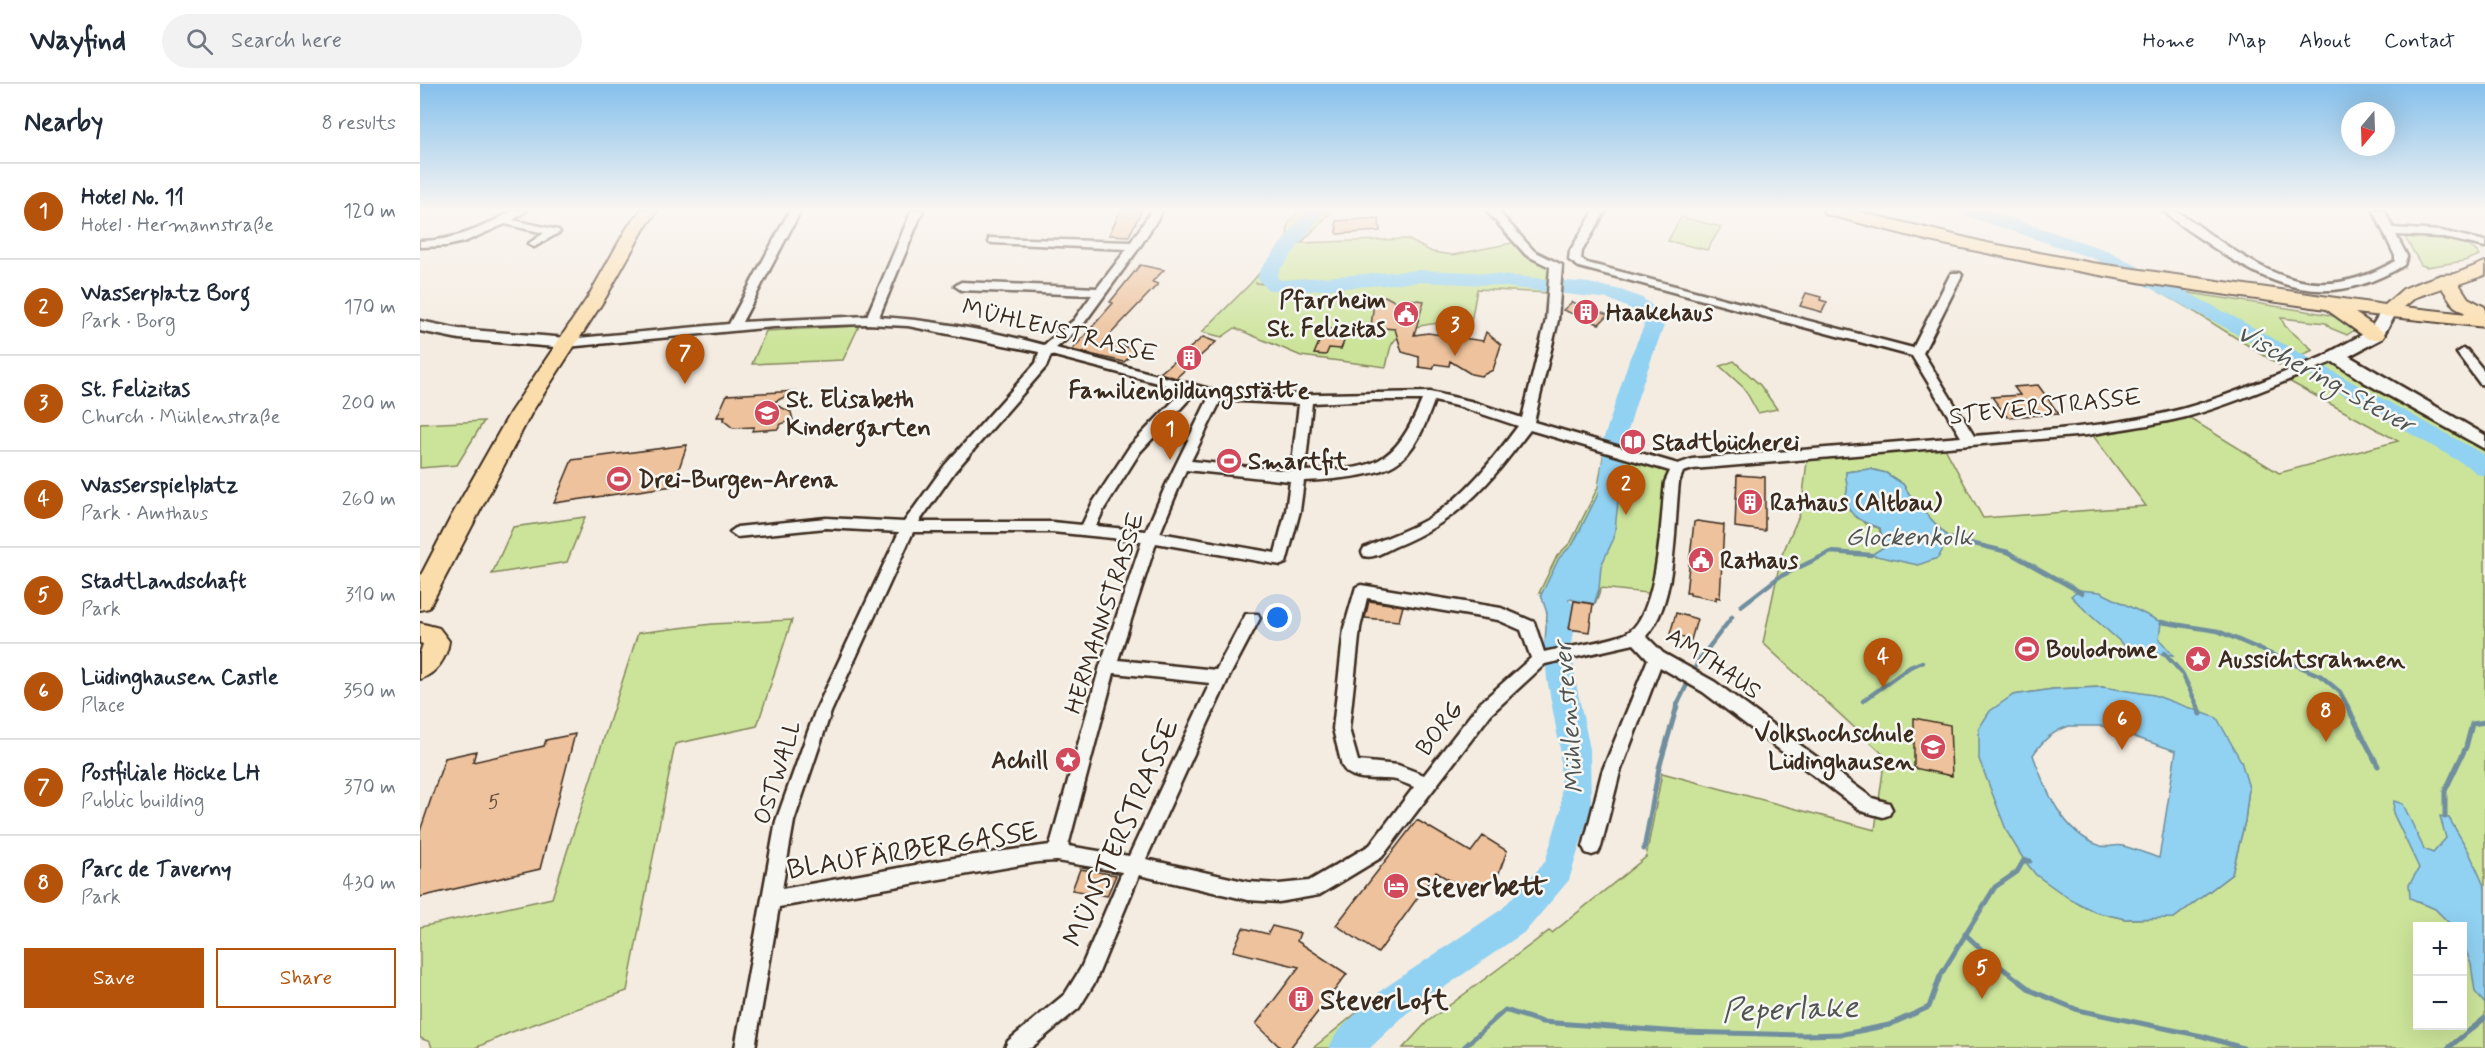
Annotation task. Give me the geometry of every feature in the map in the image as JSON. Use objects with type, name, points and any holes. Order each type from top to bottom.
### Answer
[{"type":"main road","points":[[420,601],[501,446],[597,297],[619,255]]},
{"type":"main road","points":[[2021,255],[2186,284],[2389,312],[2485,321]]},
{"type":"main road","points":[[2389,312],[2396,302],[2409,294],[2485,267]]},
{"type":"main road","points":[[2448,279],[2455,298],[2462,304],[2485,314]]},
{"type":"main road","points":[[2325,303],[2353,319],[2368,339]]},
{"type":"main road","points":[[420,633],[430,635],[436,641],[436,649],[430,660],[420,669]]},
{"type":"street","points":[[734,326],[772,255]]},
{"type":"street","points":[[872,320],[899,255]]},
{"type":"street","points":[[1046,350],[1078,323],[1129,255]]},
{"type":"street","points":[[1534,255],[1556,265],[1575,260],[1590,267],[1917,352],[1965,430],[1968,439]]},
{"type":"street","points":[[1575,260],[1576,255]]},
{"type":"street","points":[[2236,255],[2279,278],[2310,286],[2347,286],[2372,278],[2400,263],[2400,255]]},
{"type":"street","points":[[1369,552],[1421,530],[1456,507],[1493,468],[1527,424],[1552,320],[1556,265]]},
{"type":"street","points":[[1917,352],[1956,275]]},
{"type":"street","points":[[961,286],[1102,292]]},
{"type":"street","points":[[2368,339],[2389,312]]},
{"type":"street","name":"MÜHLENSTRASSE","points":[[420,326],[459,334],[567,343],[734,326],[872,320],[908,322],[960,330],[1046,350],[1217,395],[1248,399],[1305,400],[1389,395],[1430,396],[1623,449],[1678,469]]},
{"type":"street","name":"STEVERSTRASSE","points":[[1678,469],[1692,464],[1968,439],[2087,431],[2182,413],[2225,400],[2336,356],[2368,339]]},
{"type":"street","name":"OSTWALL","points":[[745,1048],[784,821],[823,712],[908,527],[950,468],[1042,364],[1046,350]]},
{"type":"street","points":[[2463,353],[2485,381]]},
{"type":"street","points":[[2336,356],[2370,378],[2485,443]]},
{"type":"street","points":[[1087,529],[1097,508],[1135,448],[1193,388]]},
{"type":"street","name":"HERMANNSTRASSE","points":[[1057,853],[1108,666],[1151,537],[1182,465],[1217,395]]},
{"type":"street","points":[[1182,465],[1271,476],[1296,476],[1350,472],[1391,461],[1413,438],[1430,396]]},
{"type":"street","points":[[736,532],[826,523],[908,527],[1052,527],[1151,537],[1281,559],[1293,511],[1305,400]]},
{"type":"street","points":[[1636,636],[1651,617],[1657,596],[1672,482],[1678,469]]},
{"type":"street","points":[[1428,785],[1398,773],[1358,770],[1351,766],[1341,729],[1352,628],[1361,591],[1500,614],[1518,620],[1528,626],[1536,652],[1543,658]]},
{"type":"street","name":"MÜNSTERSTRASSE","points":[[1015,1048],[1072,1001],[1101,949],[1134,865],[1221,677],[1252,618]]},
{"type":"street","name":"BORG","points":[[1134,865],[1248,891],[1279,893],[1312,889],[1376,851],[1485,709],[1543,658],[1627,640],[1636,636]]},
{"type":"street","name":"AMTHAUS","points":[[1636,636],[1657,658],[1709,687],[1867,805],[1883,810]]},
{"type":"street","points":[[1592,847],[1611,772],[1651,667],[1657,658]]},
{"type":"street","points":[[1108,666],[1221,677]]},
{"type":"street","name":"BLAUFÄRBERGASSE","points":[[770,900],[1038,854],[1057,853],[1134,865]]},
{"type":"green space","points":[[1274,255],[1535,255],[1549,265],[1549,284],[1458,275],[1406,274],[1363,276],[1303,285],[1255,283],[1303,289],[1365,279],[1408,277],[1457,278],[1548,287],[1548,293],[1477,289],[1471,322],[1428,324],[1407,331],[1392,344],[1386,367],[1301,356],[1235,328],[1222,337],[1202,332],[1251,283]]},
{"type":"green space","points":[[2415,255],[2480,255],[2464,261],[2427,267],[2421,265]]},
{"type":"green space","points":[[2151,287],[2325,314],[2341,318],[2351,324],[2353,331],[2347,335],[2330,328],[2326,323],[2281,318],[2285,326],[2313,350],[2279,365]]},
{"type":"green space","points":[[859,326],[843,360],[752,364],[766,331]]},
{"type":"green space","points":[[1734,361],[1760,385],[1777,409],[1758,413],[1744,388],[1720,366]]},
{"type":"green space","points":[[2332,361],[2485,449],[2485,1048],[1403,1048],[1427,1022],[1549,931],[1552,933],[1646,857],[1662,773],[1875,830],[1885,756],[1763,643],[1781,557],[1801,511],[1808,453],[1941,441],[1983,518],[2146,506],[2091,433],[2183,414],[2279,473],[2398,441],[2285,379]],"holes":[[[1870,469],[1886,473],[1903,484],[1913,500],[1949,538],[1872,555],[1884,547],[1879,528],[1865,524],[1846,498],[1848,488],[1846,472]],[[2103,687],[2249,788],[2245,821],[2232,874],[2174,918],[2126,919],[2095,912],[2070,899],[2013,695],[2053,689]]]},
{"type":"green space","points":[[484,421],[457,465],[420,468],[420,424]]},
{"type":"green space","points":[[1605,445],[1677,469],[1656,594],[1601,588],[1595,604],[1539,593],[1557,556],[1571,542],[1598,487]]},
{"type":"green space","points":[[585,517],[567,562],[492,574],[513,527]]},
{"type":"green space","points":[[792,620],[757,726],[675,744],[627,991],[509,1033],[475,1048],[432,1048],[430,1042],[420,1038],[420,927],[552,898],[638,633],[712,624]]},
{"type":"green space","points":[[1366,1005],[1330,1048],[1313,1048]]},
{"type":"water","points":[[1604,456],[1619,458],[1629,472],[1621,475],[1614,538],[1601,566],[1599,589],[1594,604],[1569,599],[1564,641],[1548,645],[1545,643],[1547,613],[1541,595],[1559,558],[1573,544],[1601,488]]},
{"type":"water","name":"Glockenkolk","points":[[1870,469],[1886,473],[1903,484],[1913,500],[1949,538],[1938,558],[1918,565],[1871,555],[1884,547],[1880,528],[1857,518],[1849,509],[1846,497],[1846,472]]},
{"type":"water","points":[[2078,590],[2100,592],[2161,622],[2159,639],[2173,655],[2132,652],[2071,596]]},
{"type":"water","points":[[2103,687],[2154,695],[2217,718],[2241,761],[2249,788],[2245,821],[2232,874],[2174,918],[2125,919],[2095,912],[2070,899],[2036,875],[2007,832],[1979,759],[1979,728],[1990,711],[2013,695],[2053,689]],"holes":[[[2069,726],[2102,726],[2176,751],[2159,858],[2123,846],[2101,846],[2088,840],[2066,821],[2043,782],[2033,755],[2044,741]]]},
{"type":"water","points":[[2394,801],[2403,804],[2424,849],[2433,853],[2446,838],[2440,816],[2449,818],[2469,852],[2485,888],[2485,1004],[2475,992],[2467,954],[2467,922],[2448,922],[2435,909],[2410,898],[2409,885],[2419,868],[2393,813]]},
{"type":"building","points":[[1140,265],[1164,270],[1152,282],[1158,284],[1104,341],[1138,350],[1124,362],[1072,350],[1113,303],[1110,302]]},
{"type":"building","points":[[1806,293],[1821,297],[1820,300],[1827,302],[1822,312],[1800,306]]},
{"type":"building","points":[[1385,296],[1407,308],[1409,299],[1424,301],[1414,335],[1428,333],[1483,341],[1486,332],[1501,345],[1493,370],[1481,376],[1471,374],[1450,361],[1449,366],[1435,364],[1433,369],[1419,367],[1419,357],[1402,352],[1395,329],[1371,327],[1374,301]]},
{"type":"building","name":"Haakehaus","points":[[1572,302],[1608,315],[1599,324],[1563,310]]},
{"type":"building","points":[[1325,328],[1348,331],[1341,349],[1329,348],[1326,355],[1314,354]]},
{"type":"building","name":"Familienbildungsstätte","points":[[1203,337],[1216,342],[1176,378],[1160,373]]},
{"type":"building","points":[[2038,385],[2059,414],[2007,417],[1992,397],[2020,395],[2014,387]]},
{"type":"building","name":"St. Elisabeth Kindergarten","points":[[797,391],[772,403],[791,412],[793,420],[781,424],[778,429],[752,431],[754,427],[733,428],[723,420],[725,417],[717,417],[727,395]]},
{"type":"building","name":"Drei-Burgen-Arena","points":[[687,445],[673,486],[554,503],[572,460]]},
{"type":"building","name":"Rathaus (Altbau)","points":[[1737,475],[1765,477],[1765,531],[1735,527]]},
{"type":"building","name":"Rathaus","points":[[1694,522],[1724,525],[1720,598],[1716,597],[1716,600],[1686,593]]},
{"type":"building","points":[[1369,601],[1403,606],[1399,621],[1365,618]]},
{"type":"building","points":[[1574,601],[1593,604],[1589,632],[1569,629]]},
{"type":"building","points":[[1676,613],[1697,619],[1691,640],[1670,634]]},
{"type":"building","name":"Volkshochschule Lüdinghausen","points":[[1914,718],[1950,725],[1952,776],[1914,768]]},
{"type":"building","points":[[575,734],[540,869],[420,897],[420,831],[445,758],[476,751],[473,762],[544,746],[546,740]]},
{"type":"building","name":"Steverbett","points":[[1417,820],[1471,852],[1483,836],[1507,851],[1497,878],[1469,892],[1436,872],[1378,953],[1336,925]]},
{"type":"building","points":[[1080,869],[1116,875],[1107,896],[1072,890]]},
{"type":"building","name":"SteverLoft","points":[[1272,926],[1300,933],[1297,941],[1347,974],[1290,1048],[1281,1048],[1256,1024],[1299,967],[1233,951],[1243,928],[1268,934]]},
{"type":"waterway","name":"Mühlenstever","points":[[1282,255],[1267,278],[1275,286],[1387,277],[1489,279],[1601,291],[1635,302],[1645,309],[1654,326],[1640,360],[1614,441],[1615,457],[1610,492]]},
{"type":"waterway","name":"Vischering-Stever","points":[[2102,255],[2231,323],[2477,461],[2485,468]]},
{"type":"waterway","points":[[1949,538],[2008,552],[2082,593]]},
{"type":"waterway","points":[[1741,606],[1779,577],[1831,552],[1871,555]]},
{"type":"waterway","name":"Mühlenstever","points":[[1347,1048],[1395,1001],[1514,920],[1558,870],[1576,809],[1575,749],[1561,679],[1558,643],[1565,610]]},
{"type":"waterway","points":[[1676,707],[1699,660],[1732,617]]},
{"type":"waterway","points":[[2161,622],[2218,631],[2321,676],[2340,692],[2348,707]]},
{"type":"waterway","points":[[2164,653],[2182,673],[2198,707]]},
{"type":"waterway","points":[[1863,701],[1910,667],[1922,662]]},
{"type":"waterway","points":[[1644,849],[1659,768],[1677,706]]},
{"type":"waterway","name":"Peperlake","points":[[2197,706],[2200,714]]},
{"type":"waterway","points":[[2347,706],[2378,766]]},
{"type":"waterway","points":[[2445,817],[2445,791],[2466,747],[2472,724],[2485,722]]},
{"type":"waterway","name":"Peperlake","points":[[1966,935],[1995,887],[2017,872],[2024,860],[2030,861]]},
{"type":"waterway","name":"Peperlake","points":[[1463,1048],[1505,1010],[1542,1022],[1680,1032],[1844,1034],[1889,1025],[1929,1007],[1940,976],[1966,935]]},
{"type":"waterway","points":[[1966,935],[1997,964],[2032,991],[2078,1010],[2202,1036],[2243,1048]]},
{"type":"waterway","points":[[2448,1048],[2485,1018]]},
{"type":"place","name":"Haakehaus","points":[[1586,312]]},
{"type":"place","name":"Pfarrheim St. Felizitas","points":[[1406,314]]},
{"type":"place","name":"St. Felizitas","points":[[1455,356]]},
{"type":"place","name":"Familienbildungsstätte","points":[[1189,358]]},
{"type":"place","name":"Postfiliale Höcke LH","points":[[685,384]]},
{"type":"place","name":"St. Elisabeth Kindergarten","points":[[767,413]]},
{"type":"place","name":"Stadtbücherei","points":[[1633,442]]},
{"type":"place","name":"Hotel No. 11","points":[[1170,460]]},
{"type":"place","name":"Smartfit","points":[[1229,461]]},
{"type":"place","name":"Drei-Burgen-Arena","points":[[619,479]]},
{"type":"place","name":"Rathaus (Altbau)","points":[[1750,502]]},
{"type":"place","name":"Wasserplatz Borg","points":[[1626,515]]},
{"type":"place","name":"Rathaus","points":[[1701,560]]},
{"type":"place","name":"Boulodrome","points":[[2027,649]]},
{"type":"place","name":"Aussichtsrahmen","points":[[2198,659]]},
{"type":"place","name":"Wasserspielplatz","points":[[1883,688]]},
{"type":"place","name":"Parc de Taverny","points":[[2326,742]]},
{"type":"place","name":"Volkshochschule Lüdinghausen","points":[[1933,747]]},
{"type":"place","name":"Lüdinghausen Castle","points":[[2122,750]]},
{"type":"place","name":"Achill","points":[[1068,760]]},
{"type":"place","name":"Steverbett","points":[[1396,886]]},
{"type":"place","name":"SteverLoft","points":[[1301,999]]},
{"type":"place","name":"StadtLandschaft","points":[[1982,999]]}]
